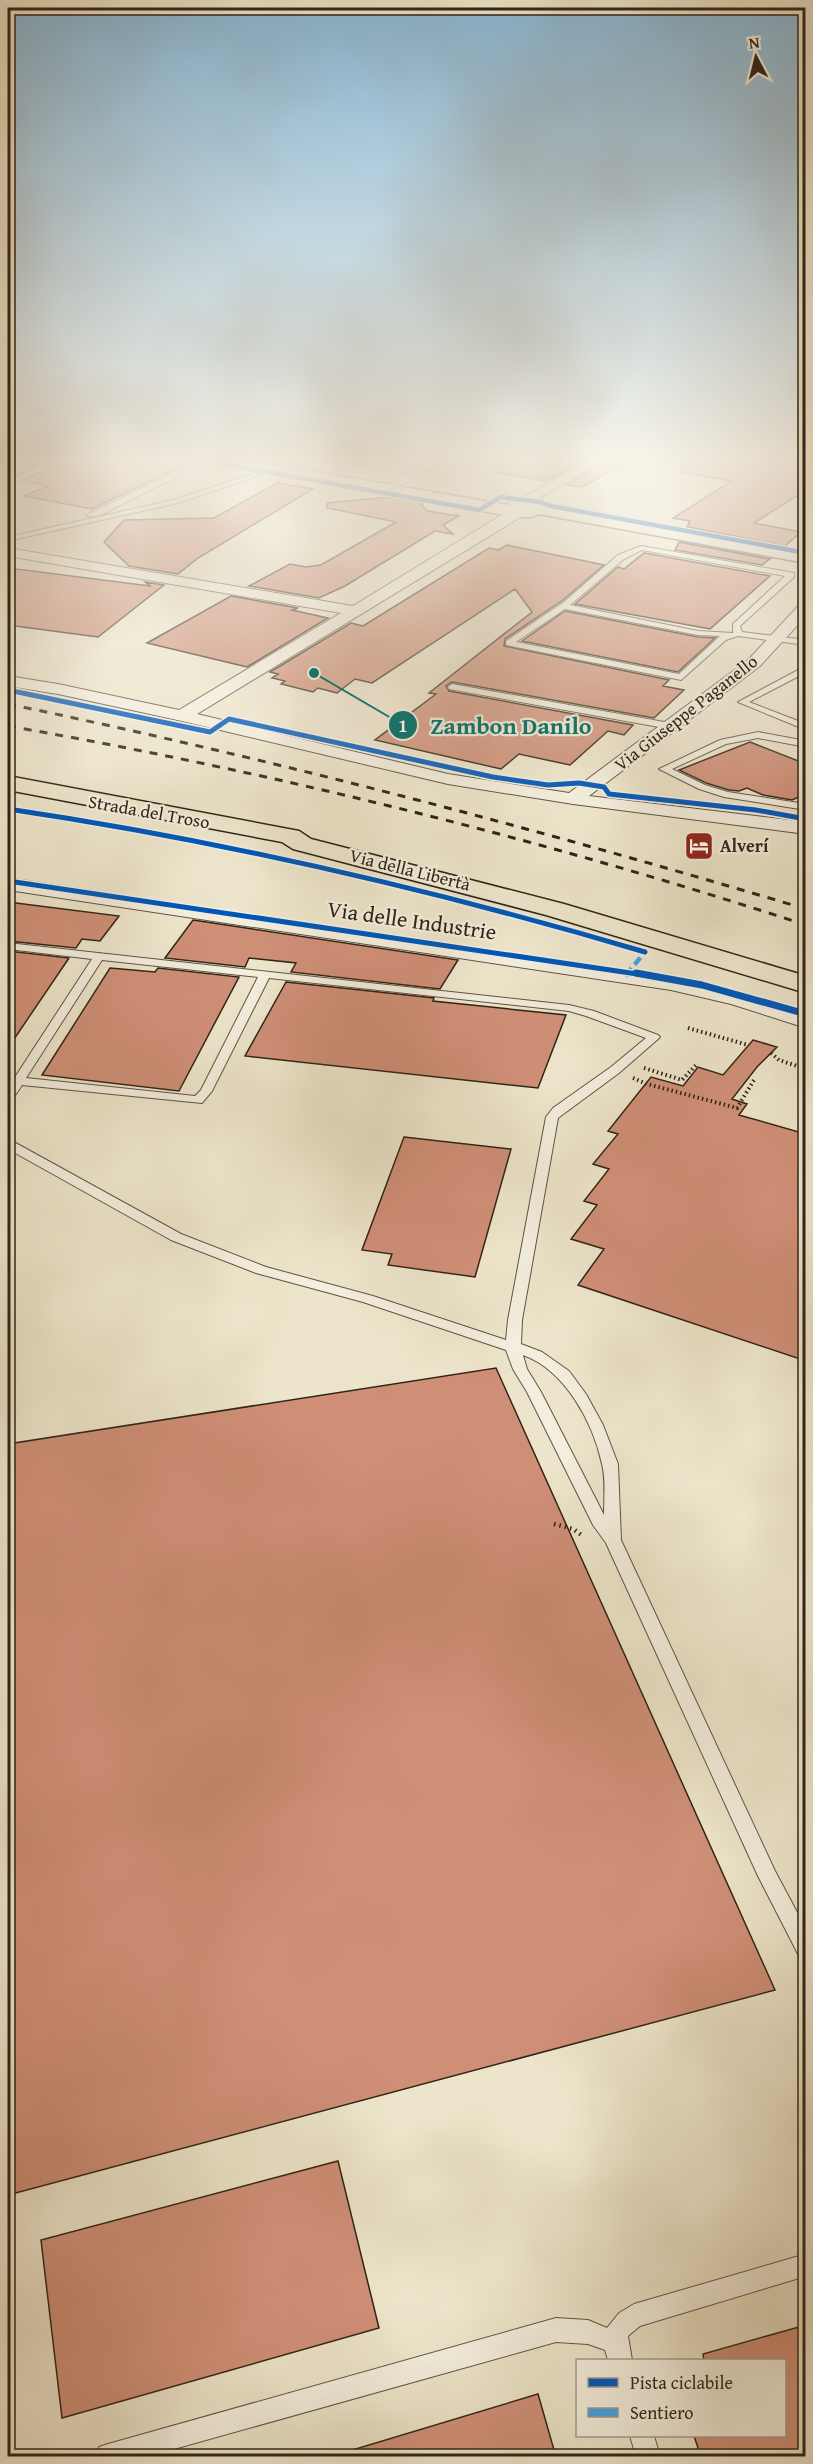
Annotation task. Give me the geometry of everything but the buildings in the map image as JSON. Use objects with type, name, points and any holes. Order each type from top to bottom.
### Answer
[{"type":"highway","name":"Via della Libertà","points":[[8,772],[108,789],[436,863],[543,891],[741,957],[806,985]]},
{"type":"highway","name":"Via della Libertà","points":[[8,786],[290,836],[302,844],[441,877],[673,942],[806,970]]},
{"type":"highway","points":[[741,957],[806,966]]},
{"type":"highway","points":[[741,957],[806,993]]},
{"type":"street","points":[[149,576],[356,611]]},
{"type":"street","points":[[182,716],[414,576]]},
{"type":"street","name":"Via Giuseppe Paganello","points":[[573,799],[754,663],[806,606]]},
{"type":"street","points":[[8,681],[58,689],[182,716],[448,779],[573,799]]},
{"type":"street","name":"Via Giuseppe Paganello","points":[[573,799],[806,828]]},
{"type":"street","name":"Via delle Industrie","points":[[8,884],[657,981],[720,994],[806,1022]]},
{"type":"lane","points":[[598,576],[563,606],[509,643],[681,678],[723,638],[738,634]]},
{"type":"lane","points":[[738,634],[736,626],[789,576]]},
{"type":"lane","points":[[563,606],[698,633],[738,634],[761,639],[777,638],[806,643]]},
{"type":"lane","points":[[806,674],[800,672],[742,702],[806,727]]},
{"type":"lane","points":[[452,687],[670,726]]},
{"type":"lane","points":[[806,744],[759,735],[723,742],[664,769],[702,787],[728,795],[806,807]]},
{"type":"lane","points":[[8,946],[569,1008],[590,1013],[654,1037],[615,1070],[557,1111],[552,1118],[515,1320],[513,1348],[520,1370],[534,1392],[601,1525],[613,1540],[763,1866],[806,1950]]},
{"type":"lane","points":[[8,1097],[99,956]]},
{"type":"lane","points":[[18,1081],[198,1101],[206,1091],[265,974]]},
{"type":"lane","points":[[8,1144],[176,1237],[201,1248],[261,1270],[368,1299],[537,1355],[567,1378],[609,1454],[612,1475],[610,1523],[613,1540]]},
{"type":"lane","points":[[108,2457],[556,2330],[569,2329],[588,2332],[617,2351],[624,2322],[633,2316],[806,2265]]},
{"type":"lane","points":[[642,2437],[648,2457]]},
{"type":"path","points":[[688,1028],[748,1045]]},
{"type":"path","points":[[771,1053],[779,1060],[806,1069]]},
{"type":"path","points":[[697,1064],[682,1080],[642,1068],[630,1076],[647,1084],[737,1108],[742,1096],[754,1080]]},
{"type":"railway","points":[[8,704],[209,749],[409,798],[509,824],[806,909]]},
{"type":"railway","points":[[8,726],[210,765],[411,811],[610,865],[806,925]]},
{"type":"marked path","points":[[625,976],[645,952],[641,951]]},
{"type":"cycle path","points":[[8,690],[210,732],[229,719],[493,777],[548,785],[579,783],[604,787],[609,794],[756,810],[806,819]]},
{"type":"cycle path","name":"Strada del Troso","points":[[8,809],[169,835],[330,868],[488,907],[645,952]]},
{"type":"cycle path","points":[[8,881],[627,972],[702,985],[806,1014]]},
{"type":"place","name":"Zambon Danilo","points":[[314,673]]},
{"type":"place","name":"Alverí","points":[[699,846]]}]
